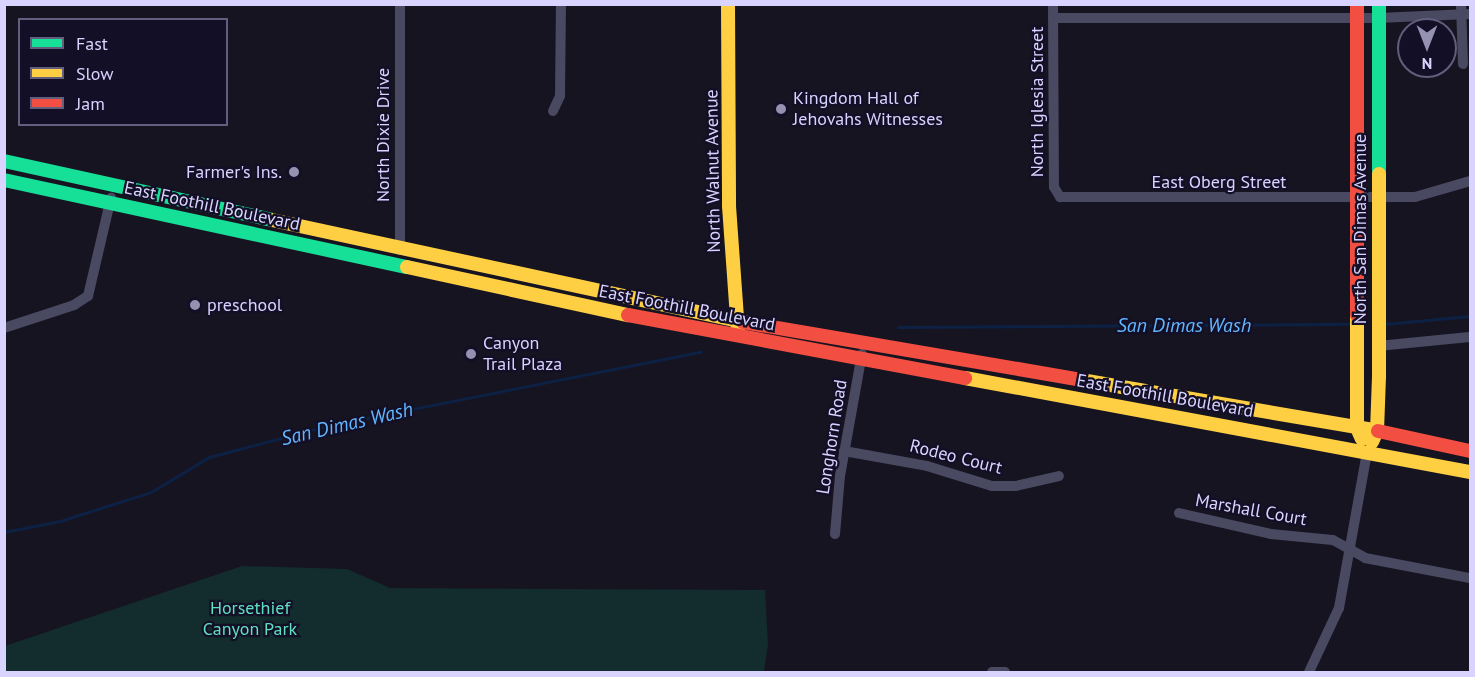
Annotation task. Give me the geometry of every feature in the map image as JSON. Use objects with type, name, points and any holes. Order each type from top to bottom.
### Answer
[{"type":"main road","name":"North Walnut Avenue","points":[[728,4],[729,206],[739,337]]},
{"type":"main road","name":"North San Dimas Avenue","points":[[1358,11],[1357,428],[1367,452]]},
{"type":"main road","name":"North San Dimas Avenue","points":[[1367,452],[1377,431],[1378,11]]},
{"type":"main road","name":"East Foothill Boulevard","points":[[4,161],[736,321],[864,345],[1377,431],[1470,450]]},
{"type":"main road","name":"East Foothill Boulevard","points":[[4,180],[739,337],[1470,472]]},
{"type":"street","name":"North Dixie Drive","points":[[400,4],[400,265]]},
{"type":"street","points":[[553,111],[560,96],[561,4]]},
{"type":"street","name":"North Iglesia Street","points":[[1053,4],[1054,187],[1060,197]]},
{"type":"street","points":[[1053,18],[1358,11],[1464,11],[1463,64]]},
{"type":"street","name":"East Oberg Street","points":[[1060,197],[1358,199],[1415,197],[1470,181]]},
{"type":"street","points":[[4,328],[74,306],[88,296],[113,185]]},
{"type":"street","points":[[1378,340],[1470,337]]},
{"type":"street","name":"Longhorn Road","points":[[835,534],[844,451],[864,345]]},
{"type":"street","name":"Rodeo Court","points":[[844,451],[919,464],[992,486],[1016,486],[1059,476]]},
{"type":"street","name":"North San Dimas Avenue","points":[[1309,672],[1339,608],[1367,452]]},
{"type":"street","name":"Marshall Court","points":[[1179,513],[1271,534],[1333,540],[1365,558],[1470,578]]},
{"type":"street","points":[[992,672],[1005,672]]},
{"type":"green space","name":"Horsethief Canyon Park","points":[[242,566],[347,569],[390,588],[765,590],[768,644],[764,672],[5,672],[5,646]]},
{"type":"waterway","name":"San Dimas Wash","points":[[1385,324],[1470,316]]},
{"type":"waterway","name":"San Dimas Wash","points":[[898,327],[1352,324]]},
{"type":"waterway","name":"San Dimas Wash","points":[[4,532],[60,521],[151,492],[209,457],[326,426],[701,352]]},
{"type":"traffic: fast","points":[[1379,4],[1379,174]]},
{"type":"traffic: fast","points":[[4,161],[272,220]]},
{"type":"traffic: fast","points":[[4,180],[407,267]]},
{"type":"traffic: slow","points":[[728,4],[729,206],[738,331]]},
{"type":"traffic: slow","points":[[1372,442],[1377,431],[1379,376],[1379,174]]},
{"type":"traffic: slow","points":[[272,220],[743,322]]},
{"type":"traffic: slow","points":[[407,267],[628,315]]},
{"type":"traffic: slow","points":[[1357,315],[1357,428],[1362,439]]},
{"type":"traffic: slow","points":[[965,378],[1470,472]]},
{"type":"traffic: slow","points":[[1081,380],[1378,431]]},
{"type":"traffic: jam","points":[[1357,4],[1357,315]]},
{"type":"traffic: jam","points":[[628,315],[965,378]]},
{"type":"traffic: jam","points":[[743,322],[1081,380]]},
{"type":"traffic: jam","points":[[1378,431],[1470,451]]},
{"type":"place","name":"Kingdom Hall of Jehovahs Witnesses","points":[[781,109]]},
{"type":"place","name":"Farmer's Ins.","points":[[294,172]]},
{"type":"place","name":"preschool","points":[[195,305]]},
{"type":"place","name":"Canyon Trail Plaza","points":[[471,354]]}]
